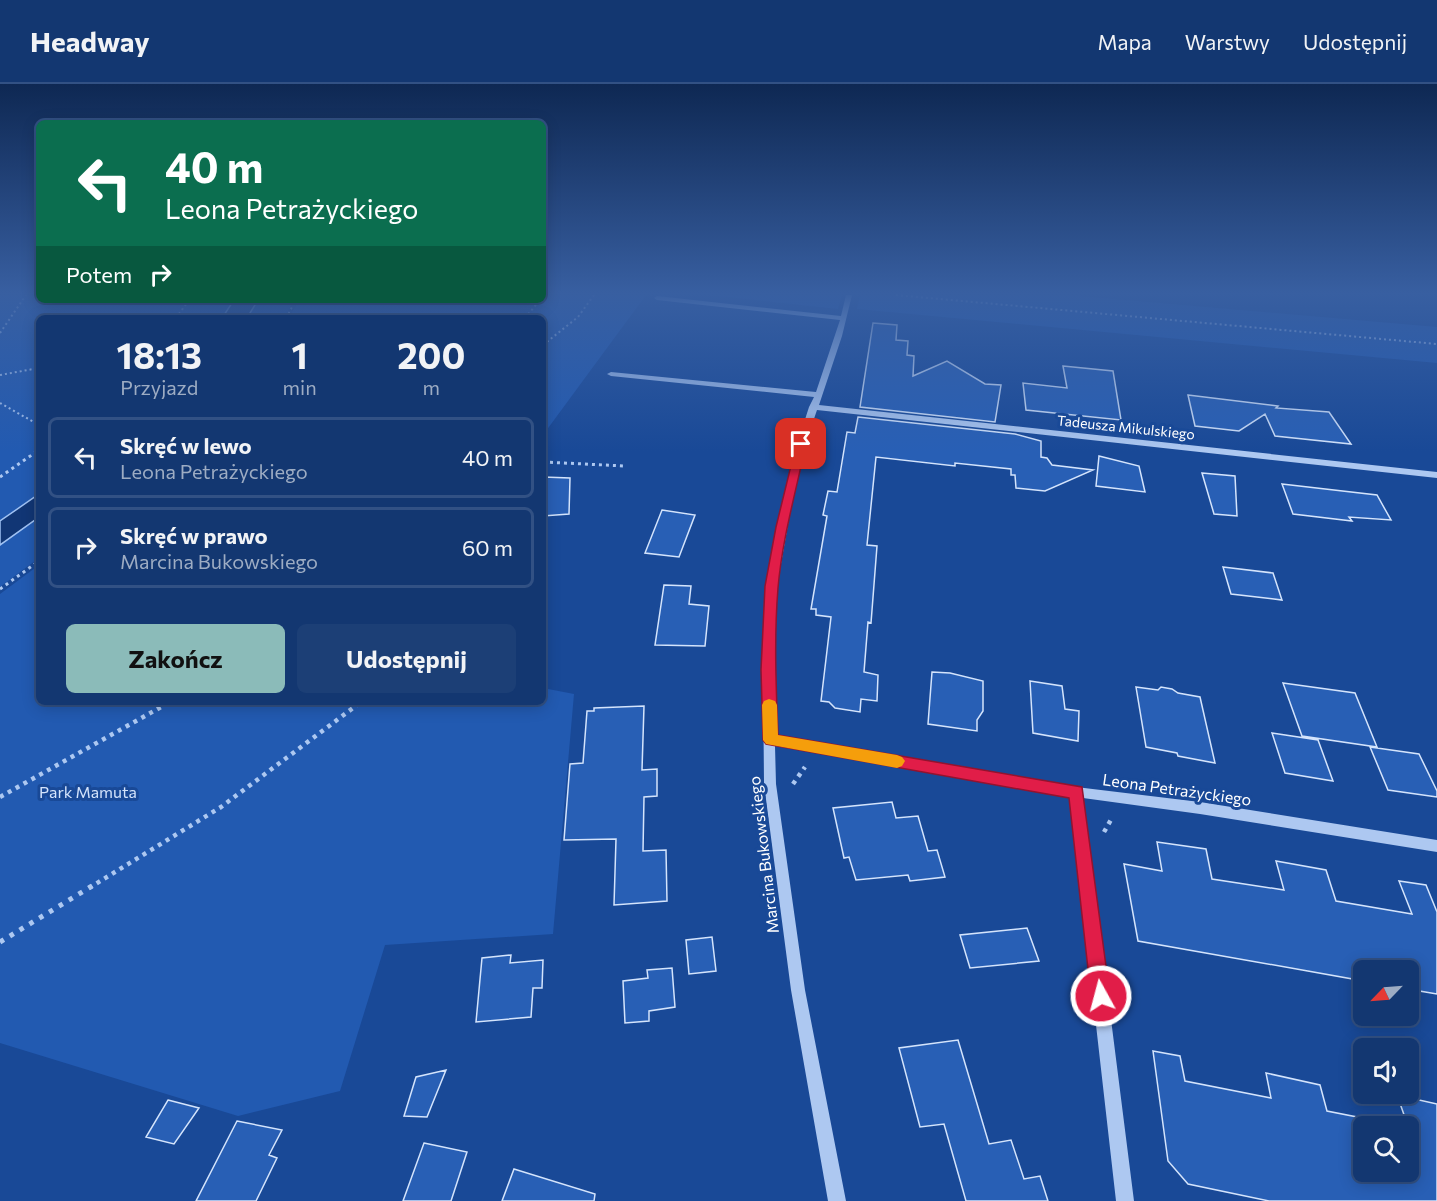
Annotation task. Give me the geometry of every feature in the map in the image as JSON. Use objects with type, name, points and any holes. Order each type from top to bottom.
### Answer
[{"type":"street","name":"Marcina Bukowskiego","points":[[835,347],[795,463],[772,586],[768,670],[770,784],[798,990],[837,1201]]},
{"type":"street","points":[[611,374],[818,395]]},
{"type":"street","name":"Tadeusza Mikulskiego","points":[[813,407],[1437,475]]},
{"type":"street","name":"Leona Petrażyckiego","points":[[771,740],[1076,792],[1200,808],[1437,846]]},
{"type":"street","points":[[1076,792],[1125,1201]]},
{"type":"path","points":[[0,375],[36,369]]},
{"type":"path","points":[[0,403],[36,423]]},
{"type":"path","points":[[0,477],[36,452]]},
{"type":"path","points":[[546,462],[625,466]]},
{"type":"path","points":[[0,589],[36,563]]},
{"type":"path","points":[[0,797],[165,705]]},
{"type":"path","points":[[0,942],[221,807],[358,705]]},
{"type":"path","points":[[792,793],[796,776],[805,769]]},
{"type":"path","points":[[1101,840],[1110,819],[1119,815]]},
{"type":"green space","points":[[0,347],[36,347],[36,496],[0,521]]},
{"type":"green space","points":[[546,347],[608,347],[546,431]]},
{"type":"green space","points":[[1267,347],[1437,347],[1437,363]]},
{"type":"green space","points":[[36,519],[36,560],[0,587],[0,545]]},
{"type":"green space","name":"Park Mamuta","points":[[36,567],[36,705],[546,705],[546,689],[574,694],[553,934],[385,945],[340,1091],[238,1116],[0,1043],[0,594]]},
{"type":"shaded area","points":[[36,496],[36,519],[0,545],[0,521]]},
{"type":"building","points":[[869,347],[908,347],[907,355],[914,356],[913,376],[947,361],[985,384],[1001,385],[995,422],[860,407]]},
{"type":"building","points":[[1063,366],[1113,371],[1121,420],[1026,410],[1023,383],[1067,388]]},
{"type":"building","points":[[1188,395],[1278,406],[1276,408],[1329,412],[1351,444],[1275,436],[1265,414],[1239,431],[1195,426]]},
{"type":"building","points":[[858,417],[1015,434],[1041,441],[1041,457],[1047,458],[1052,465],[1093,470],[1045,491],[1016,488],[1015,475],[1011,475],[1011,469],[955,463],[955,466],[876,457],[867,545],[877,546],[871,623],[868,622],[864,672],[878,675],[877,701],[861,699],[860,712],[835,708],[829,702],[821,701],[831,617],[816,615],[816,609],[811,609],[827,516],[823,515],[828,491],[837,492],[847,432],[855,433]]},
{"type":"building","points":[[1099,456],[1139,466],[1145,492],[1096,486]]},
{"type":"building","points":[[1202,473],[1235,476],[1237,516],[1214,514]]},
{"type":"building","points":[[546,477],[570,478],[569,514],[546,516]]},
{"type":"building","points":[[1282,484],[1377,495],[1391,520],[1349,517],[1352,521],[1293,514]]},
{"type":"building","points":[[662,510],[695,515],[679,557],[645,553]]},
{"type":"building","points":[[1223,567],[1273,573],[1282,600],[1231,594]]},
{"type":"building","points":[[664,585],[691,586],[689,604],[709,606],[705,646],[655,645]]},
{"type":"building","points":[[932,672],[950,673],[983,681],[983,711],[977,720],[977,731],[928,724]]},
{"type":"building","points":[[1030,681],[1062,686],[1065,709],[1079,711],[1078,741],[1033,733]]},
{"type":"building","points":[[1283,683],[1355,693],[1377,747],[1302,736]]},
{"type":"building","points":[[1136,687],[1158,690],[1161,687],[1200,697],[1215,763],[1146,747]]},
{"type":"building","points":[[644,706],[642,770],[657,769],[657,796],[644,797],[643,851],[666,850],[667,901],[614,905],[616,839],[564,840],[570,764],[583,763],[587,711],[594,711],[594,708]]},
{"type":"building","points":[[1272,733],[1318,740],[1333,781],[1285,773]]},
{"type":"building","points":[[1370,747],[1419,754],[1437,791],[1437,797],[1388,790]]},
{"type":"building","points":[[892,802],[896,818],[918,816],[928,851],[937,850],[945,877],[910,881],[908,875],[856,880],[849,857],[844,858],[833,808]]},
{"type":"building","points":[[1157,842],[1206,849],[1212,879],[1284,890],[1276,861],[1326,870],[1336,901],[1412,914],[1399,881],[1426,885],[1437,912],[1437,994],[1419,991],[1419,960],[1353,960],[1353,979],[1138,941],[1124,864],[1162,871]]},
{"type":"building","points":[[1027,928],[1039,961],[970,968],[960,935]]},
{"type":"building","points":[[712,937],[716,971],[689,974],[686,940]]},
{"type":"building","points":[[511,955],[510,963],[543,960],[542,988],[533,988],[531,1017],[476,1022],[482,958]]},
{"type":"building","points":[[672,968],[675,1007],[649,1011],[649,1021],[625,1023],[623,981],[648,978],[647,970]]},
{"type":"building","points":[[958,1040],[989,1144],[1011,1140],[1024,1179],[1040,1176],[1048,1201],[966,1201],[944,1124],[920,1127],[899,1048]]},
{"type":"building","points":[[1153,1051],[1180,1056],[1185,1081],[1271,1098],[1266,1073],[1320,1085],[1327,1111],[1353,1116],[1353,1182],[1419,1182],[1419,1116],[1404,1116],[1400,1104],[1419,1104],[1419,1100],[1437,1104],[1437,1201],[1269,1201],[1188,1184],[1168,1161]]},
{"type":"building","points":[[446,1070],[427,1117],[404,1116],[416,1077]]},
{"type":"building","points":[[168,1100],[199,1108],[174,1144],[146,1137]]},
{"type":"building","points":[[237,1121],[282,1130],[269,1155],[277,1158],[256,1201],[196,1201]]},
{"type":"building","points":[[424,1143],[467,1152],[451,1201],[403,1201]]},
{"type":"building","points":[[514,1169],[595,1194],[594,1201],[502,1201]]},
{"type":"slow traffic","points":[[769,705],[771,740],[897,761]]},
{"type":"route","points":[[801,444],[795,463],[772,586],[768,670],[771,740],[1076,792],[1101,996]]}]
